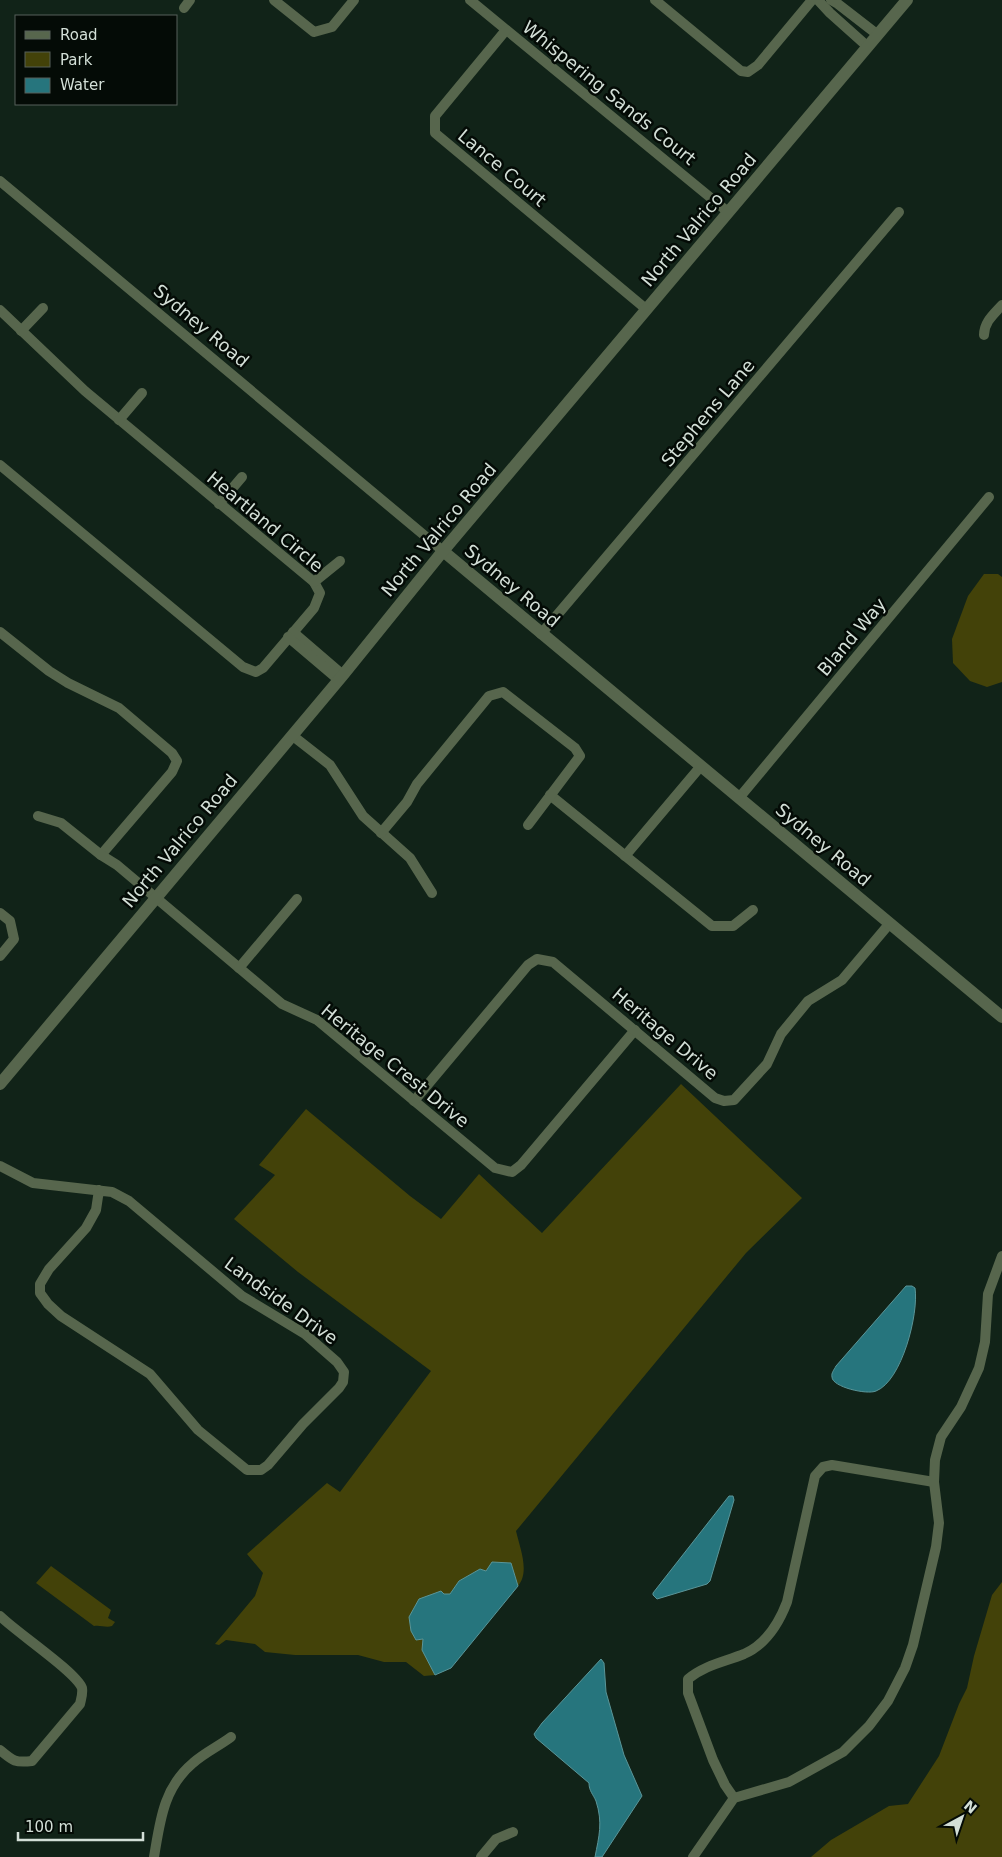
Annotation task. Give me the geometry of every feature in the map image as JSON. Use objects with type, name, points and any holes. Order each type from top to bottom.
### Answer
[{"type":"street","points":[[274,0],[314,32],[332,27],[354,0]]},
{"type":"street","name":"Whispering Sands Court","points":[[470,0],[728,212]]},
{"type":"street","points":[[655,0],[741,71],[748,72],[758,65],[818,0],[838,21],[868,47]]},
{"type":"street","points":[[831,0],[878,35]]},
{"type":"street","name":"North Valrico Road","points":[[0,1084],[293,736],[443,551],[907,0]]},
{"type":"street","points":[[838,21],[846,11]]},
{"type":"street","name":"Lance Court","points":[[506,30],[435,116],[435,133],[646,309]]},
{"type":"street","name":"Sydney Road","points":[[0,181],[1002,1017]]},
{"type":"street","name":"Stephens Lane","points":[[541,634],[899,212]]},
{"type":"street","points":[[984,335],[985,326],[988,321],[1002,306]]},
{"type":"street","points":[[21,331],[42,308]]},
{"type":"street","name":"Heartland Circle","points":[[0,310],[84,391],[314,582],[320,593],[314,608],[262,668],[256,672],[243,667],[0,465]]},
{"type":"street","points":[[119,420],[142,393]]},
{"type":"street","points":[[219,504],[242,477]]},
{"type":"street","name":"Bland Way","points":[[739,798],[989,497]]},
{"type":"street","points":[[314,582],[340,561]]},
{"type":"street","points":[[0,632],[49,671],[68,683],[119,708],[172,753],[177,761],[172,772],[101,855]]},
{"type":"street","points":[[291,635],[341,677]]},
{"type":"street","points":[[381,833],[407,802],[417,784],[489,696],[503,692],[576,748],[580,756],[528,825]]},
{"type":"street","points":[[293,736],[330,765],[363,816],[410,858],[432,893]]},
{"type":"street","points":[[625,856],[701,766]]},
{"type":"street","points":[[550,795],[712,926],[733,926],[752,910]]},
{"type":"street","name":"Heritage Crest Drive","points":[[38,816],[61,823],[101,855],[117,865],[282,1004],[317,1020],[495,1168],[512,1172],[521,1165],[635,1030]]},
{"type":"street","points":[[239,968],[297,899]]},
{"type":"street","points":[[0,913],[10,921],[14,939],[0,956]]},
{"type":"street","name":"Heritage Drive","points":[[414,1101],[528,965],[537,959],[553,962],[715,1098],[724,1101],[734,1100],[767,1064],[781,1034],[808,1001],[842,980],[890,923]]},
{"type":"street","name":"Landside Drive","points":[[0,1166],[33,1183],[99,1190],[112,1192],[130,1201],[242,1296],[305,1334],[337,1362],[344,1372],[343,1382],[339,1388],[303,1424],[268,1465],[261,1470],[247,1470],[198,1430],[150,1374],[62,1316],[48,1304],[40,1293],[40,1284],[49,1269],[86,1228],[96,1210],[99,1190]]},
{"type":"street","points":[[693,1857],[734,1798],[789,1782],[843,1752],[869,1726],[888,1701],[905,1668],[913,1645],[936,1547],[938,1523],[934,1482],[935,1460],[941,1437],[962,1407],[979,1368],[985,1342],[988,1294],[1002,1256]]},
{"type":"street","points":[[734,1798],[725,1785],[713,1760],[688,1693],[688,1679],[699,1670],[746,1653],[767,1638],[780,1621],[788,1602],[815,1476],[822,1467],[832,1465],[934,1482]]},
{"type":"street","points":[[0,1616],[73,1675],[82,1688],[80,1704],[32,1761],[18,1762],[10,1759],[0,1750]]},
{"type":"street","points":[[154,1857],[162,1809],[178,1778],[193,1763],[231,1737]]},
{"type":"street","points":[[481,1857],[496,1839],[513,1832]]},
{"type":"green space","points":[[984,574],[998,574],[1002,577],[1002,682],[987,687],[970,681],[953,663],[952,639],[968,596]]},
{"type":"green space","points":[[681,1084],[802,1198],[746,1253],[516,1531],[524,1567],[522,1580],[518,1586],[511,1563],[486,1571],[480,1569],[459,1581],[450,1594],[419,1599],[412,1615],[411,1628],[416,1640],[423,1639],[427,1659],[435,1675],[424,1676],[406,1662],[384,1662],[358,1655],[295,1655],[265,1652],[255,1644],[226,1640],[219,1645],[215,1644],[255,1596],[263,1573],[247,1554],[327,1483],[340,1492],[431,1371],[298,1272],[234,1219],[275,1175],[259,1165],[306,1109],[410,1196],[441,1219],[479,1174],[542,1233]]},
{"type":"green space","points":[[51,1566],[111,1610],[108,1618],[115,1622],[112,1626],[94,1626],[36,1583]]},
{"type":"green space","points":[[1002,1582],[1002,1857],[811,1857],[831,1840],[889,1806],[908,1804],[939,1756],[967,1688],[974,1656],[992,1595]]},
{"type":"water","points":[[906,1286],[915,1288],[916,1299],[907,1345],[894,1374],[885,1385],[872,1392],[851,1389],[838,1384],[832,1376],[836,1366]]},
{"type":"water","points":[[729,1496],[733,1496],[734,1500],[710,1581],[707,1584],[657,1599],[653,1593]]},
{"type":"water","points":[[492,1562],[511,1563],[518,1586],[451,1668],[435,1675],[422,1650],[423,1639],[416,1640],[411,1631],[409,1617],[419,1599],[441,1591],[444,1594],[450,1594],[459,1581],[480,1569],[486,1571]]},
{"type":"water","points":[[601,1659],[604,1663],[606,1692],[624,1755],[642,1796],[602,1857],[595,1857],[600,1829],[599,1816],[589,1783],[536,1738],[534,1734]]}]
